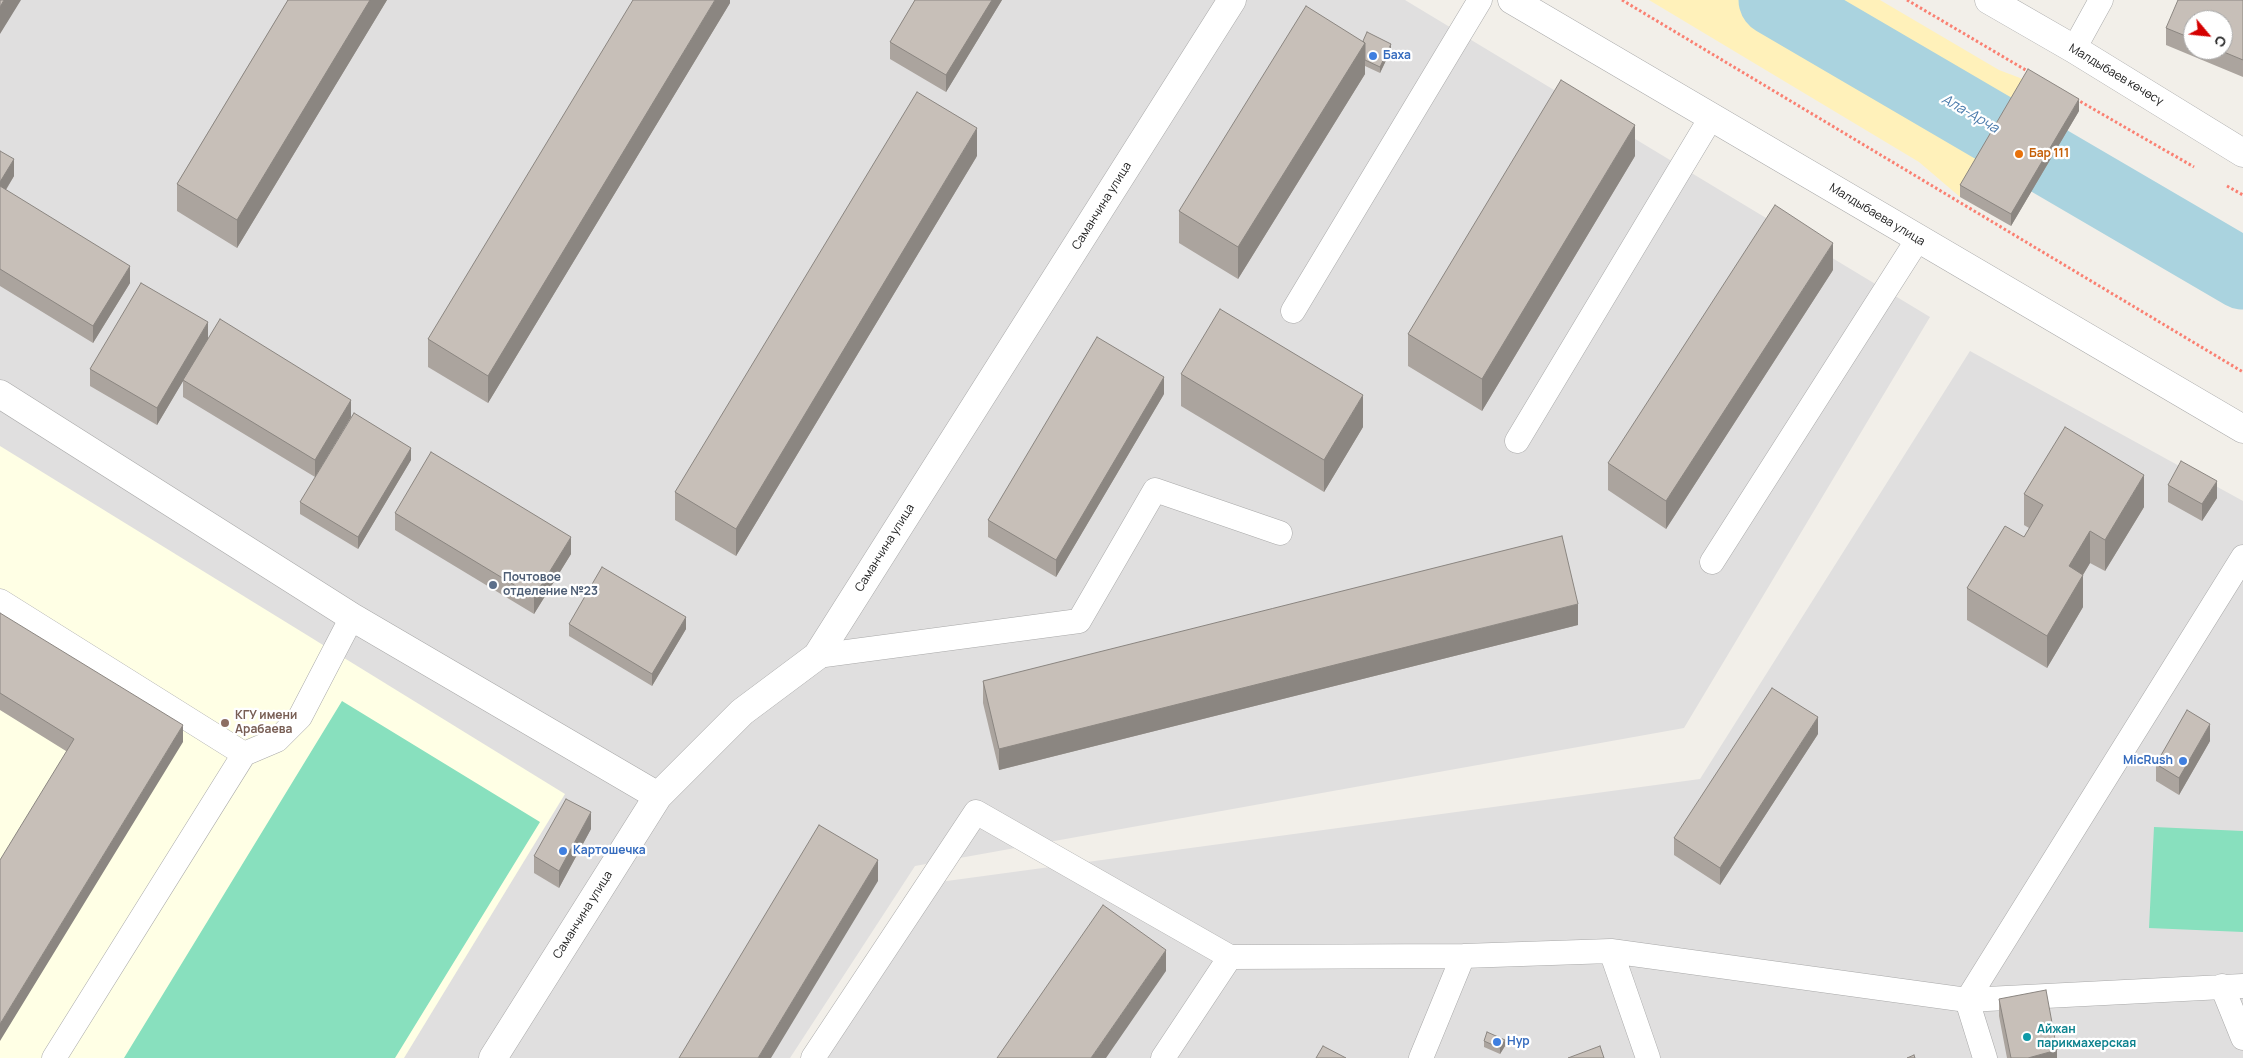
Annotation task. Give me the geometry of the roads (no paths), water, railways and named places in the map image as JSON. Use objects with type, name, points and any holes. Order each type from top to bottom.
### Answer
[{"type":"street","name":"Саманчина улица","points":[[493,1058],[658,796],[742,712],[817,656],[1232,0]]},
{"type":"street","name":"Малдыбаева улица","points":[[1512,0],[2243,429]]},
{"type":"street","name":"Малдыбаев көчөсү","points":[[1988,0],[2243,153]]},
{"type":"street","points":[[0,394],[352,617],[658,796]]},
{"type":"lane","points":[[1293,311],[1480,0]]},
{"type":"lane","points":[[2074,50],[2101,0]]},
{"type":"lane","points":[[1518,441],[1712,116]]},
{"type":"lane","points":[[1712,562],[1918,239]]},
{"type":"lane","points":[[817,656],[1079,622],[1155,490],[1280,533]]},
{"type":"lane","points":[[1985,1058],[1967,1000],[2243,557]]},
{"type":"lane","points":[[0,600],[244,754]]},
{"type":"lane","points":[[54,1058],[244,754],[277,740],[300,717],[352,617]]},
{"type":"lane","points":[[812,1058],[976,812],[1230,957],[1463,956],[1611,951],[1967,1000],[2233,986],[2243,1038]]},
{"type":"lane","points":[[1611,951],[1648,1058]]},
{"type":"lane","points":[[1421,1058],[1463,956]]},
{"type":"lane","points":[[1163,1058],[1230,957]]},
{"type":"waterway","name":"Ала-Арча","points":[[1774,0],[2243,274]]},
{"type":"place","name":"Баха","points":[[1373,56]]},
{"type":"place","name":"Бар 111","points":[[2019,154]]},
{"type":"place","name":"Почтовое отделение №23","points":[[493,585]]},
{"type":"place","name":"КГУ имени Арабаева","points":[[225,723]]},
{"type":"place","name":"MicRush","points":[[2183,761]]},
{"type":"place","name":"Картошечка","points":[[563,851]]},
{"type":"place","name":"Айжан парикмахерская","points":[[2027,1037]]},
{"type":"place","name":"Нур","points":[[1497,1042]]}]
